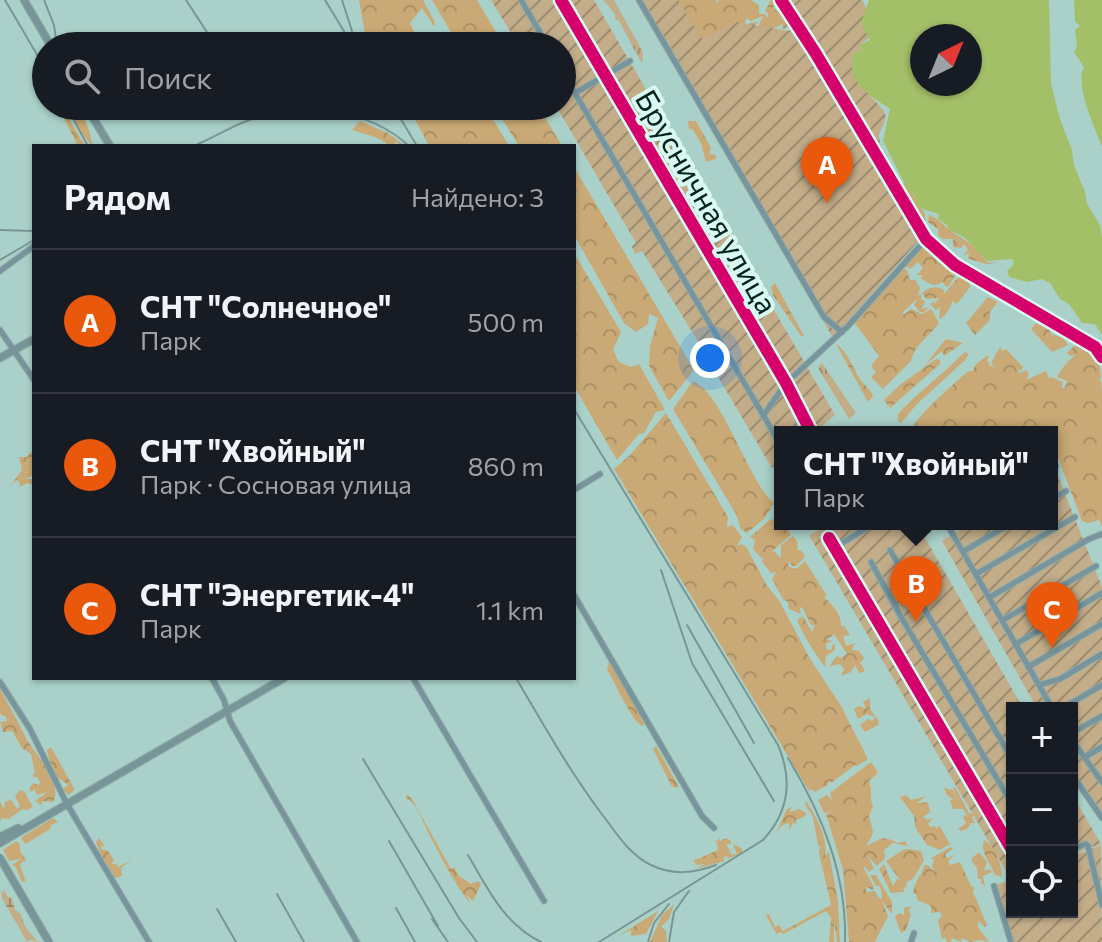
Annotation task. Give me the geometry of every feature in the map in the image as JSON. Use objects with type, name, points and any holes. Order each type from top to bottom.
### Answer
[{"type":"main road","points":[[24,0],[43,32]]},
{"type":"main road","points":[[94,120],[109,144]]},
{"type":"main road","points":[[0,358],[32,340]]},
{"type":"main road","points":[[2,838],[39,820],[281,680]]},
{"type":"main road","points":[[39,820],[2,838],[0,849],[1,861],[49,942]]},
{"type":"street","points":[[521,0],[540,32]]},
{"type":"street","name":"Брусничная улица","points":[[561,0],[786,383],[808,426]]},
{"type":"street","points":[[639,0],[824,317],[842,332]]},
{"type":"street","points":[[781,0],[926,239],[955,265],[1095,347],[1102,357]]},
{"type":"street","points":[[576,92],[630,61]]},
{"type":"street","points":[[576,95],[774,434]]},
{"type":"street","points":[[763,416],[786,383],[842,332],[926,239]]},
{"type":"street","points":[[0,271],[32,247]]},
{"type":"street","points":[[0,330],[32,377]]},
{"type":"street","points":[[576,489],[600,474]]},
{"type":"street","points":[[1058,496],[1066,491]]},
{"type":"street","points":[[1058,527],[1075,517]]},
{"type":"street","points":[[834,548],[863,530]]},
{"type":"street","points":[[951,530],[1049,702]]},
{"type":"street","points":[[964,551],[1000,530]]},
{"type":"street","points":[[976,574],[1052,530]]},
{"type":"street","points":[[990,597],[1102,534]]},
{"type":"street","points":[[829,538],[1010,846]]},
{"type":"street","points":[[890,550],[1006,749]]},
{"type":"street","points":[[871,562],[1006,794]]},
{"type":"street","points":[[1003,620],[1096,566]]},
{"type":"street","points":[[1016,644],[1102,593]]},
{"type":"street","points":[[576,598],[702,816],[714,828]]},
{"type":"street","points":[[1028,667],[1102,624]]},
{"type":"street","points":[[1039,685],[1060,679],[1102,654]]},
{"type":"street","points":[[213,680],[260,775],[357,942]]},
{"type":"street","points":[[414,680],[544,901]]},
{"type":"street","points":[[0,682],[30,729],[67,804],[149,942]]},
{"type":"street","points":[[1073,702],[1102,685]]},
{"type":"street","points":[[1078,730],[1102,716]]},
{"type":"street","points":[[1085,757],[1102,747]]},
{"type":"street","points":[[1078,748],[1101,780]]},
{"type":"street","points":[[1078,783],[1102,818]]},
{"type":"street","points":[[1078,847],[1086,844],[1091,851],[1102,905]]},
{"type":"street","points":[[994,886],[1011,942]]},
{"type":"street","points":[[911,942],[914,933]]},
{"type":"green space","points":[[359,0],[423,0],[435,22],[434,26],[422,8],[410,23],[414,32],[365,32]]},
{"type":"green space","points":[[432,0],[477,0],[496,32],[451,32]]},
{"type":"green space","points":[[491,0],[594,0],[835,415],[822,426],[774,426],[772,468],[715,372],[710,374],[700,354],[704,351],[642,251],[635,254],[632,246],[636,243],[564,120],[576,120],[576,32],[510,32]]},
{"type":"green space","points":[[603,0],[614,0],[643,52],[642,64],[615,14]]},
{"type":"green space","points":[[635,0],[678,0],[702,39],[736,22],[789,31],[800,24],[783,0],[862,0],[868,11],[862,23],[870,37],[859,46],[861,52],[855,50],[868,93],[886,117],[879,135],[880,144],[890,162],[878,168],[921,238],[833,338]]},
{"type":"green space","points":[[664,0],[717,0],[715,4],[719,0],[751,0],[759,5],[759,14],[765,14],[768,18],[765,11],[771,0],[775,0],[773,8],[779,12],[780,7],[791,24],[784,29],[783,24],[774,28],[774,32],[781,35],[792,31],[783,42],[785,50],[772,47],[761,56],[757,55],[755,40],[754,44],[748,44],[763,16],[751,21],[746,18],[745,25],[759,21],[751,29],[752,34],[737,46],[741,39],[736,37],[741,35],[738,33],[740,30],[736,29],[735,20],[733,32],[726,34],[733,35],[734,43],[730,46],[727,43],[725,47],[749,49],[753,51],[755,60],[747,61],[747,66],[741,68],[744,62],[741,59],[742,50],[736,51],[734,53],[737,55],[741,54],[733,69],[710,80],[708,86],[702,78],[709,79],[709,75],[705,76],[710,63],[702,70],[702,62],[691,56],[693,51],[685,53],[690,45],[685,38],[686,29],[679,22],[680,16],[665,11],[670,4]]},
{"type":"green space","points":[[65,120],[70,120],[84,144],[77,144]]},
{"type":"green space","points":[[75,120],[85,120],[92,144],[90,144]]},
{"type":"green space","points":[[415,120],[493,120],[508,144],[428,144]]},
{"type":"green space","points":[[503,120],[546,120],[561,144],[518,144]]},
{"type":"green space","points":[[360,121],[388,133],[402,144],[397,141],[388,144],[352,130]]},
{"type":"green space","points":[[688,121],[696,121],[711,148],[709,154],[716,155],[716,159],[706,162],[701,143],[689,129]]},
{"type":"green space","points":[[576,170],[694,370],[669,401],[649,366],[650,346],[658,318],[649,314],[648,324],[636,332],[624,323],[576,239]]},
{"type":"green space","points":[[901,182],[907,185],[925,214],[925,225],[921,228],[895,184],[899,186]]},
{"type":"green space","points":[[929,215],[970,244],[987,262],[995,263],[985,264],[968,258],[970,253],[963,256],[968,250],[964,244],[961,248],[953,247],[953,239],[943,239],[938,235],[938,229],[928,222]]},
{"type":"green space","points":[[926,244],[958,271],[949,286],[946,287],[943,282],[937,285],[921,279],[922,275],[917,275],[923,268],[918,262],[910,269],[903,265],[920,245]]},
{"type":"green space","points":[[576,256],[621,332],[613,350],[619,362],[631,367],[639,364],[665,410],[656,412],[644,433],[639,434],[617,460],[576,389]]},
{"type":"green space","points":[[903,268],[907,270],[910,280],[915,280],[920,288],[918,296],[921,294],[921,299],[925,301],[922,309],[930,307],[920,312],[914,305],[917,299],[902,313],[911,309],[922,314],[931,309],[939,323],[919,345],[911,361],[883,389],[871,377],[876,372],[871,366],[879,356],[854,322]]},
{"type":"green space","points":[[961,274],[967,276],[970,287],[957,304],[952,301],[941,319],[940,307],[936,310],[930,304],[935,301],[933,306],[939,298],[926,299],[922,293],[936,287],[944,290],[944,294]]},
{"type":"green space","points":[[775,283],[804,336],[773,295],[771,287]]},
{"type":"green space","points":[[988,297],[998,302],[990,312],[990,320],[975,335],[966,323]]},
{"type":"green space","points":[[1036,323],[1063,338],[1068,345],[1052,352],[1031,329]]},
{"type":"green space","points":[[946,339],[963,343],[944,356],[942,351],[925,365]]},
{"type":"green space","points":[[1078,342],[1088,346],[1086,351],[1093,350],[1098,356],[1101,378],[1098,380],[1101,380],[1102,392],[1102,527],[1099,520],[1082,521],[1058,458],[1058,426],[914,426],[946,391],[989,355],[989,367],[996,369],[991,363],[1000,347],[1003,351],[1006,349],[1023,367],[1021,371],[1016,369],[1020,373],[1026,370],[1029,374],[1026,380],[1046,371],[1049,378],[1063,382],[1064,390],[1067,381],[1057,377],[1078,353],[1071,356],[1067,353]]},
{"type":"green space","points":[[836,344],[872,393],[868,402]]},
{"type":"green space","points":[[965,352],[969,354],[964,361],[973,353],[916,405],[901,423],[898,421],[898,414],[905,406]]},
{"type":"green space","points":[[936,359],[940,360],[940,364],[890,408],[884,400]]},
{"type":"green space","points":[[822,363],[856,413],[849,419],[818,368]]},
{"type":"green space","points":[[693,381],[714,402],[755,477],[774,503],[764,519],[747,533],[741,529],[736,514],[673,409]]},
{"type":"green space","points":[[666,413],[728,517],[727,527],[733,525],[742,537],[737,546],[742,544],[747,548],[809,657],[841,706],[867,757],[867,760],[831,783],[828,781],[828,785],[815,792],[809,788],[811,794],[614,469]]},
{"type":"green space","points":[[32,452],[32,476],[26,479],[32,479],[32,484],[19,487],[17,480],[10,486],[22,470],[19,457],[27,457]]},
{"type":"green space","points":[[1058,476],[1102,587],[1102,812],[1078,778],[1078,702],[1034,702],[942,541],[959,530],[1058,530]]},
{"type":"green space","points":[[771,519],[774,520],[774,530],[788,530],[791,535],[771,552],[774,551],[781,558],[781,545],[793,536],[798,544],[797,550],[801,550],[805,557],[796,566],[789,561],[788,566],[796,569],[805,561],[827,596],[824,597],[838,614],[841,626],[850,635],[843,636],[846,646],[855,643],[852,650],[859,651],[864,658],[860,663],[865,670],[863,672],[859,673],[855,665],[851,672],[841,676],[844,669],[840,664],[829,666],[837,656],[841,658],[847,654],[834,634],[827,640],[832,641],[826,644],[826,649],[831,650],[833,644],[835,650],[826,656],[825,667],[810,644],[797,620],[803,616],[812,632],[815,625],[811,625],[802,607],[801,614],[789,609],[788,602],[772,579],[776,572],[771,573],[753,549],[755,540],[750,537]]},
{"type":"green space","points":[[819,530],[920,530],[1020,702],[1006,702],[1006,871],[809,535]]},
{"type":"green space","points":[[609,661],[645,723],[642,726],[628,709],[607,670]]},
{"type":"green space","points":[[0,689],[51,777],[55,795],[53,802],[43,801],[41,805],[35,801],[47,792],[37,795],[34,789],[32,792],[29,789],[33,783],[40,783],[38,778],[32,776],[35,773],[31,754],[22,748],[12,731],[3,732],[0,722],[7,721],[0,714]]},
{"type":"green space","points":[[870,698],[870,709],[879,721],[878,725],[865,732],[860,725],[875,717],[867,714],[858,719],[854,709],[859,706],[866,709],[863,702]]},
{"type":"green space","points":[[656,746],[679,787],[671,785],[653,749]]},
{"type":"green space","points":[[51,747],[75,790],[68,795],[63,789],[68,785],[52,769],[47,750]]},
{"type":"green space","points":[[871,762],[878,773],[869,781],[873,806],[869,816],[873,832],[866,846],[884,838],[898,843],[905,841],[908,846],[893,843],[884,850],[885,858],[877,866],[867,855],[874,868],[869,872],[864,866],[864,869],[874,887],[873,890],[866,887],[866,892],[874,891],[880,899],[882,897],[880,886],[876,886],[870,875],[876,875],[892,902],[892,914],[882,901],[888,916],[875,942],[849,942],[843,870],[826,814],[831,811],[824,813],[818,800],[827,795],[832,800],[830,793]]},
{"type":"green space","points":[[955,787],[969,813],[976,814],[972,817],[975,823],[961,831],[958,829],[966,823],[964,815],[968,817],[963,809],[953,809],[950,801],[953,799],[944,788],[953,790],[960,805]]},
{"type":"green space","points":[[20,790],[24,791],[33,807],[22,809],[9,819],[2,818],[0,822],[0,802],[4,809],[5,802],[11,800],[17,809],[20,806],[15,796]]},
{"type":"green space","points":[[407,794],[412,799],[451,869],[454,867],[459,876],[471,884],[478,881],[481,884],[473,901],[466,895],[471,905],[445,865],[418,811],[406,798]]},
{"type":"green space","points":[[906,795],[911,800],[926,796],[917,803],[928,802],[930,812],[923,817],[928,820],[933,818],[928,824],[937,829],[939,825],[950,844],[940,850],[927,845],[915,827],[914,816],[900,797]]},
{"type":"green space","points":[[806,801],[823,835],[825,856],[829,852],[838,902],[840,942],[837,942],[834,921],[834,942],[829,942],[831,918],[826,911],[783,934],[777,934],[766,916],[769,914],[775,927],[779,925],[783,931],[831,905],[813,817],[805,805]]},
{"type":"green space","points":[[1078,804],[1101,844],[1078,852]]},
{"type":"green space","points":[[792,807],[790,812],[799,809],[806,813],[805,816],[795,821],[797,824],[792,823],[791,828],[788,829],[788,823],[781,826],[776,833],[787,809]]},
{"type":"green space","points":[[53,818],[58,822],[50,829],[26,844],[22,840],[22,837]]},
{"type":"green space","points":[[719,837],[720,841],[726,838],[731,841],[731,844],[726,844],[732,855],[737,854],[733,844],[743,853],[727,859],[728,855],[723,858],[725,861],[695,869],[705,864],[697,865],[693,861],[718,850],[714,840],[718,841]]},
{"type":"green space","points":[[99,838],[105,847],[101,846],[101,849],[108,851],[114,860],[112,864],[118,867],[132,860],[121,868],[122,876],[115,878],[101,855],[96,842]]},
{"type":"green space","points":[[984,840],[997,856],[1002,877],[995,875],[986,858]]},
{"type":"green space","points":[[16,841],[26,860],[20,864],[26,883],[21,881],[16,867],[12,865],[21,859],[9,861],[3,850]]},
{"type":"green space","points":[[1101,845],[1102,942],[1009,942],[991,887],[1006,881],[1006,918],[1078,918],[1078,854]]},
{"type":"green space","points":[[951,847],[953,849],[945,854],[947,858],[954,855],[948,862],[950,865],[960,862],[974,887],[973,892],[987,925],[985,927],[978,921],[978,927],[989,942],[970,942],[962,938],[961,942],[952,938],[951,942],[947,942],[945,937],[942,939],[938,920],[942,916],[940,912],[931,913],[931,906],[917,900],[916,893],[913,894],[924,865],[935,872],[931,858]]},
{"type":"green space","points":[[908,849],[921,851],[924,860],[913,879],[907,882],[906,888],[903,887],[904,892],[891,893],[879,869],[884,864],[893,886],[897,879],[900,880],[886,861]]},
{"type":"green space","points":[[979,852],[987,862],[984,871],[990,869],[992,872],[983,876],[985,886],[978,879],[977,868],[972,862]]},
{"type":"green space","points":[[3,887],[8,897],[12,898],[26,928],[38,942],[27,942],[3,900],[0,889],[2,893]]},
{"type":"green space","points":[[674,904],[669,919],[661,927],[666,931],[667,942],[650,942],[662,915]]},
{"type":"green space","points":[[912,906],[908,910],[911,914],[906,930],[901,933],[895,917],[899,913],[904,915],[904,908]]},
{"type":"green space","points":[[658,911],[646,934],[631,936],[631,930],[618,936]]},
{"type":"shaded area","points":[[869,0],[1049,0],[1051,83],[1074,165],[1087,204],[1100,225],[1102,237],[1102,335],[1095,324],[1082,323],[1050,283],[1041,279],[1027,282],[1009,277],[1007,271],[1014,264],[1012,259],[987,261],[964,237],[949,230],[938,219],[939,214],[918,204],[883,141],[890,109],[860,86],[852,71],[855,50],[861,52],[862,48],[858,46],[870,40],[861,23]]},
{"type":"shaded area","points":[[1074,0],[1102,0],[1102,146],[1083,95],[1084,67],[1074,52],[1077,46],[1075,30],[1080,26],[1075,21]]},
{"type":"railway","points":[[5,0],[32,46]]},
{"type":"railway","points":[[44,0],[55,32]]},
{"type":"railway","points":[[186,0],[207,32]]},
{"type":"railway","points":[[325,0],[344,32]]},
{"type":"railway","points":[[342,0],[352,31]]},
{"type":"railway","points":[[74,120],[87,144]]},
{"type":"railway","points":[[198,144],[249,120]]},
{"type":"railway","points":[[364,120],[406,144]]},
{"type":"railway","points":[[401,120],[416,144]]},
{"type":"railway","points":[[0,230],[32,231]]},
{"type":"railway","points":[[0,260],[32,241]]},
{"type":"railway","points":[[576,412],[778,745],[787,783],[783,807],[763,840],[599,942]]},
{"type":"railway","points":[[661,570],[692,663],[774,801]]},
{"type":"railway","points":[[687,625],[754,743]]},
{"type":"railway","points":[[517,680],[578,780],[629,849],[651,865],[675,872],[716,865]]},
{"type":"railway","points":[[788,758],[812,801],[830,846],[842,893],[845,942]]},
{"type":"railway","points":[[363,759],[459,918],[477,942]]},
{"type":"railway","points":[[389,841],[438,926]]},
{"type":"railway","points":[[468,855],[507,916],[541,942]]},
{"type":"railway","points":[[669,942],[674,912],[689,891]]},
{"type":"railway","points":[[277,894],[304,942]]},
{"type":"railway","points":[[648,942],[654,923],[669,904]]},
{"type":"railway","points":[[396,908],[415,942]]},
{"type":"railway","points":[[217,909],[236,942]]},
{"type":"railway","points":[[432,919],[448,942]]},
{"type":"cycle path","points":[[561,0],[786,383],[808,426]]},
{"type":"cycle path","points":[[781,0],[926,239],[955,265],[1095,347],[1102,357]]},
{"type":"cycle path","points":[[829,538],[1010,846]]},
{"type":"place","name":"СНТ \"Солнечное\"","points":[[827,203]]},
{"type":"place","name":"СНТ \"Хвойный\"","points":[[916,622]]},
{"type":"place","name":"СНТ \"Энергетик-4\"","points":[[1052,648]]}]
